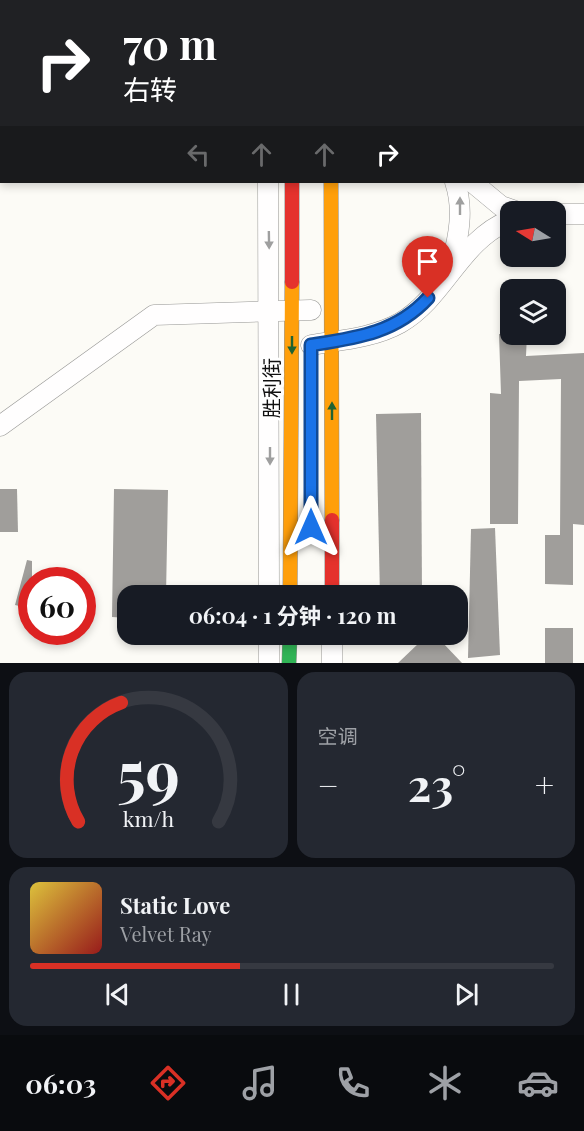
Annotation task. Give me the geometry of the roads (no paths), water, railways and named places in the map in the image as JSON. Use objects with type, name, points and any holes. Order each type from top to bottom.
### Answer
[{"type":"main road","name":"胜利街","points":[[291,585],[308,325],[292,183]]},
{"type":"main road","points":[[331,183],[332,585]]},
{"type":"main road","points":[[289,663],[290,645]]},
{"type":"street","points":[[268,183],[269,585]]},
{"type":"street","points":[[448,273],[460,225],[460,195],[455,183]]},
{"type":"street","points":[[473,183],[500,205]]},
{"type":"street","points":[[566,214],[584,214]]},
{"type":"street","points":[[0,426],[154,315],[270,311],[308,325],[332,342],[385,330],[402,322],[419,307],[477,240],[500,226]]},
{"type":"street","points":[[269,645],[269,663]]},
{"type":"street","points":[[332,645],[332,663]]}]
